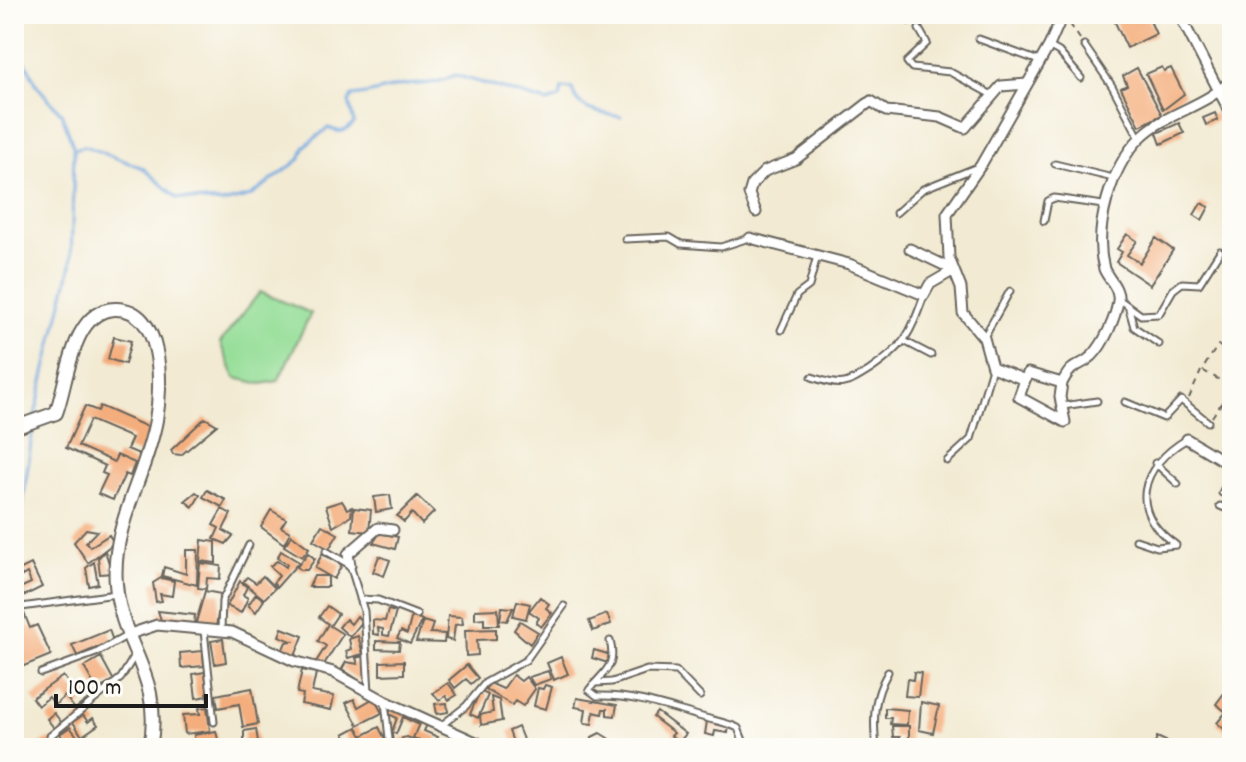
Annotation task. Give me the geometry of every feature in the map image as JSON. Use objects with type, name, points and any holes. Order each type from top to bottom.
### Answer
[{"type":"street","points":[[909,19],[922,14]]},
{"type":"street","points":[[1179,14],[1232,116]]},
{"type":"street","points":[[1025,380],[992,367],[984,338],[963,313],[961,288],[946,239],[947,214],[981,165],[1062,18]]},
{"type":"street","points":[[1062,383],[1028,373],[1019,397],[1065,422],[1062,383],[1070,367],[1090,357],[1101,344],[1119,299],[1113,280],[1105,270],[1103,205],[1113,178],[1140,138],[1218,94],[1232,79]]},
{"type":"street","points":[[756,212],[749,194],[758,177],[796,159],[871,101],[886,111],[940,117],[965,128],[1001,86],[1027,84]]},
{"type":"street","points":[[750,238],[817,255],[924,295],[930,284],[954,270]]},
{"type":"street","points":[[910,249],[954,270]]},
{"type":"street","points":[[14,428],[56,413],[76,344],[88,323],[105,309],[124,309],[140,317],[152,336],[159,372],[156,420],[117,550],[118,594],[154,701],[150,748]]},
{"type":"street","points":[[1187,439],[1232,466]]},
{"type":"street","points":[[350,565],[348,554],[378,528],[393,530]]},
{"type":"street","points":[[130,634],[157,625],[221,631],[294,661],[333,672],[385,701],[489,748]]},
{"type":"lane","points":[[919,29],[927,43],[907,62],[912,68],[950,72],[992,95]]},
{"type":"lane","points":[[979,39],[1040,62]]},
{"type":"lane","points":[[1084,45],[1112,86],[1140,138]]},
{"type":"lane","points":[[1049,46],[1059,52],[1081,78]]},
{"type":"lane","points":[[1055,164],[1113,178]]},
{"type":"lane","points":[[896,213],[923,189],[981,165]]},
{"type":"lane","points":[[1044,221],[1048,201],[1054,198],[1103,205]]},
{"type":"lane","points":[[625,239],[669,237],[681,244],[721,247],[750,238]]},
{"type":"lane","points":[[1119,299],[1141,315],[1159,314],[1173,290],[1182,283],[1199,284],[1220,251]]},
{"type":"lane","points":[[781,330],[797,295],[809,286],[817,255]]},
{"type":"lane","points":[[984,338],[1010,291]]},
{"type":"lane","points":[[812,377],[834,384],[851,384],[896,353],[924,295]]},
{"type":"lane","points":[[1129,308],[1134,327],[1159,344]]},
{"type":"lane","points":[[904,341],[931,355]]},
{"type":"lane","points":[[947,461],[971,439],[992,367]]},
{"type":"lane","points":[[1125,402],[1164,418],[1181,400],[1208,422]]},
{"type":"lane","points":[[1062,406],[1097,401]]},
{"type":"lane","points":[[1136,540],[1157,547],[1176,545],[1159,533],[1147,514],[1144,496],[1155,463],[1187,439]]},
{"type":"lane","points":[[1155,463],[1178,484]]},
{"type":"lane","points":[[1222,493],[1232,473]]},
{"type":"lane","points":[[1220,506],[1232,511]]},
{"type":"lane","points":[[221,631],[222,601],[249,545]]},
{"type":"lane","points":[[326,551],[350,565],[360,599],[369,692]]},
{"type":"lane","points":[[14,608],[118,594]]},
{"type":"lane","points":[[360,599],[378,600],[417,615]]},
{"type":"lane","points":[[442,725],[466,706],[485,683],[526,660],[564,606]]},
{"type":"lane","points":[[204,631],[214,722]]},
{"type":"lane","points":[[41,673],[96,653],[130,634]]},
{"type":"lane","points":[[610,641],[614,656],[610,669],[589,690],[597,696],[663,703],[704,718],[723,720],[738,728],[745,746],[763,743],[776,748]]},
{"type":"lane","points":[[50,736],[121,678],[137,652]]},
{"type":"lane","points":[[595,683],[612,682],[647,670],[676,671],[700,696]]},
{"type":"lane","points":[[876,748],[873,717],[877,691],[888,672]]},
{"type":"lane","points":[[385,701],[390,748]]},
{"type":"lane","points":[[991,748],[1020,745],[1035,748]]},
{"type":"path","points":[[1062,18],[1070,22],[1084,45]]},
{"type":"path","points":[[1186,404],[1218,345],[1232,355]]},
{"type":"path","points":[[1202,370],[1232,387]]},
{"type":"green space","points":[[260,292],[311,313],[278,381],[261,384],[235,378],[220,343]]},
{"type":"building","points":[[1121,14],[1147,14],[1156,34],[1127,48],[1113,18]]},
{"type":"building","points":[[1162,67],[1164,71],[1171,68],[1184,94],[1163,110],[1146,74]]},
{"type":"building","points":[[1137,68],[1162,115],[1140,126],[1121,88],[1127,85],[1123,76]]},
{"type":"building","points":[[1215,113],[1218,120],[1206,125],[1203,118]]},
{"type":"building","points":[[1179,123],[1184,133],[1161,144],[1157,133]]},
{"type":"building","points":[[1201,203],[1209,207],[1202,220],[1194,215]]},
{"type":"building","points":[[1127,234],[1137,241],[1127,255],[1140,263],[1156,238],[1173,250],[1150,285],[1116,262],[1122,252],[1117,249]]},
{"type":"building","points":[[114,337],[131,341],[125,364],[108,359]]},
{"type":"building","points":[[85,406],[98,411],[100,406],[150,428],[139,454],[127,449],[132,438],[90,420],[78,446],[114,462],[117,455],[135,463],[130,476],[125,474],[113,500],[98,494],[107,475],[102,473],[105,466],[66,448]]},
{"type":"building","points":[[205,418],[217,425],[181,455],[173,454],[171,450]]},
{"type":"building","points":[[207,490],[226,500],[222,507],[203,497]]},
{"type":"building","points":[[196,492],[200,495],[193,507],[185,501]]},
{"type":"building","points":[[390,495],[392,509],[376,512],[374,497]]},
{"type":"building","points":[[417,496],[434,512],[422,524],[412,513],[404,522],[397,516]]},
{"type":"building","points":[[342,501],[347,509],[352,507],[351,516],[333,527],[326,506]]},
{"type":"building","points":[[354,508],[371,510],[369,532],[352,530]]},
{"type":"building","points":[[222,509],[231,514],[223,530],[233,536],[226,544],[214,539],[219,528],[213,525]]},
{"type":"building","points":[[271,510],[286,519],[281,527],[290,532],[284,544],[261,527]]},
{"type":"building","points":[[322,525],[338,534],[329,549],[313,540]]},
{"type":"building","points":[[86,529],[97,531],[86,542],[90,547],[109,535],[114,543],[88,563],[74,542]]},
{"type":"building","points":[[380,533],[398,537],[395,549],[373,543]]},
{"type":"building","points":[[292,535],[309,548],[302,557],[284,546]]},
{"type":"building","points":[[202,540],[216,542],[216,563],[200,561]]},
{"type":"building","points":[[186,550],[198,550],[197,585],[162,576],[164,567],[186,574]]},
{"type":"building","points":[[105,551],[112,573],[100,574],[98,558]]},
{"type":"building","points":[[281,551],[299,562],[277,587],[273,583],[279,576],[270,566],[277,561],[286,567],[287,564],[277,558]]},
{"type":"building","points":[[308,553],[315,559],[307,570],[301,570],[297,567]]},
{"type":"building","points":[[322,554],[342,565],[334,579],[315,568]]},
{"type":"building","points":[[379,556],[390,560],[384,576],[373,572]]},
{"type":"building","points":[[94,562],[98,584],[89,586],[86,568]]},
{"type":"building","points":[[200,563],[221,566],[220,579],[207,578],[206,589],[198,588]]},
{"type":"building","points":[[31,564],[42,587],[24,596],[20,588],[31,583],[27,573],[22,576],[19,570]]},
{"type":"building","points":[[263,576],[275,588],[264,599],[243,582],[247,577],[256,583]]},
{"type":"building","points":[[314,576],[328,576],[328,587],[309,587]]},
{"type":"building","points":[[161,578],[174,581],[172,596],[160,594],[162,601],[156,602],[153,583]]},
{"type":"building","points":[[240,581],[247,587],[243,595],[248,598],[241,613],[227,606]]},
{"type":"building","points":[[205,591],[221,594],[216,627],[195,626]]},
{"type":"building","points":[[256,594],[264,600],[256,612],[248,605]]},
{"type":"building","points":[[540,597],[549,604],[546,608],[552,613],[541,627],[536,623],[539,618],[529,611]]},
{"type":"building","points":[[517,601],[530,604],[526,619],[513,616]]},
{"type":"building","points":[[327,606],[338,614],[330,626],[343,634],[323,666],[316,662],[326,646],[318,641],[328,624],[319,617]]},
{"type":"building","points":[[502,607],[513,608],[507,621],[500,620]]},
{"type":"building","points":[[498,609],[499,625],[484,625],[484,618],[475,619],[475,610]]},
{"type":"building","points":[[388,610],[396,612],[389,636],[383,635],[383,629],[378,628],[379,635],[373,634],[373,620],[385,621]]},
{"type":"building","points":[[158,611],[195,615],[194,624],[161,620]]},
{"type":"building","points":[[24,613],[30,628],[37,625],[51,655],[19,668],[14,657],[14,616]]},
{"type":"building","points":[[607,614],[611,624],[593,631],[589,621]]},
{"type":"building","points":[[412,615],[422,620],[410,644],[397,638],[401,631],[407,634]]},
{"type":"building","points":[[357,616],[362,622],[350,637],[339,627],[346,619],[351,624]]},
{"type":"building","points":[[448,616],[462,617],[463,624],[455,625],[453,641],[446,639]]},
{"type":"building","points":[[423,621],[433,624],[430,633],[445,634],[444,643],[416,642]]},
{"type":"building","points":[[520,621],[538,632],[530,644],[514,630]]},
{"type":"building","points":[[282,628],[303,636],[295,656],[282,651],[286,642],[292,641],[279,636]]},
{"type":"building","points":[[496,629],[496,639],[477,640],[478,655],[466,656],[465,630]]},
{"type":"building","points":[[109,630],[113,641],[77,656],[72,645]]},
{"type":"building","points":[[358,636],[363,654],[348,658],[346,651],[351,649],[349,639]]},
{"type":"building","points":[[223,639],[226,662],[215,664],[211,641]]},
{"type":"building","points":[[376,641],[400,642],[399,650],[376,649]]},
{"type":"building","points":[[594,650],[611,655],[608,663],[592,658]]},
{"type":"building","points":[[203,651],[204,666],[181,668],[180,653]]},
{"type":"building","points":[[364,656],[368,676],[363,683],[342,669],[346,662],[358,664],[356,658]]},
{"type":"building","points":[[101,657],[114,681],[97,690],[84,667]]},
{"type":"building","points":[[561,657],[568,674],[554,680],[547,663]]},
{"type":"building","points":[[404,661],[404,674],[380,675],[380,662]]},
{"type":"building","points":[[467,665],[478,678],[471,684],[466,679],[455,688],[449,680]]},
{"type":"building","points":[[302,670],[316,673],[312,692],[334,696],[331,710],[301,704],[303,694],[297,693]]},
{"type":"building","points":[[548,671],[551,679],[534,685],[529,677]]},
{"type":"building","points":[[205,672],[208,696],[196,698],[193,674]]},
{"type":"building","points":[[914,672],[921,673],[918,697],[905,696],[907,679],[913,680]]},
{"type":"building","points":[[513,675],[521,681],[526,677],[535,689],[523,706],[515,701],[512,705],[485,689],[490,683],[503,689]]},
{"type":"building","points":[[63,676],[75,691],[81,685],[91,697],[75,709],[65,696],[55,705],[49,697],[38,706],[32,698]]},
{"type":"building","points":[[448,683],[457,695],[449,700],[446,696],[439,700],[433,693]]},
{"type":"building","points":[[545,685],[552,687],[546,709],[534,706],[538,688],[543,689]]},
{"type":"building","points":[[252,688],[258,724],[243,727],[239,704],[218,708],[216,695]]},
{"type":"building","points":[[480,691],[488,695],[478,718],[470,714]]},
{"type":"building","points":[[1225,692],[1232,702],[1225,711],[1216,704]]},
{"type":"building","points":[[491,697],[499,700],[502,721],[481,725],[480,715],[493,712]]},
{"type":"building","points":[[374,698],[382,713],[358,725],[346,703],[354,699],[358,707]]},
{"type":"building","points":[[577,698],[617,705],[615,716],[607,715],[607,709],[603,709],[602,714],[594,712],[592,724],[584,723],[586,709],[575,707]]},
{"type":"building","points":[[921,702],[939,706],[933,733],[919,730]]},
{"type":"building","points":[[447,703],[448,712],[437,714],[435,704]]},
{"type":"building","points":[[1232,705],[1232,731],[1230,734],[1217,723]]},
{"type":"building","points":[[207,707],[210,731],[185,734],[183,715],[200,714],[199,708]]},
{"type":"building","points":[[392,707],[419,718],[417,724],[403,717],[396,734],[392,732],[397,718],[389,714]]},
{"type":"building","points":[[885,708],[908,710],[907,725],[890,724],[891,718],[885,718]]},
{"type":"building","points":[[657,712],[686,734],[679,742],[671,736],[674,733],[653,717]]},
{"type":"building","points":[[54,713],[62,723],[55,729],[47,719]]},
{"type":"building","points":[[83,715],[88,722],[93,718],[98,725],[82,736],[73,722]]},
{"type":"building","points":[[421,719],[428,722],[424,731],[438,737],[434,746],[413,738]]},
{"type":"building","points":[[707,721],[729,725],[728,733],[715,731],[714,736],[705,734]]},
{"type":"building","points":[[892,726],[909,726],[909,748],[900,748],[900,737],[893,737]]},
{"type":"building","points":[[70,727],[80,740],[84,736],[90,745],[70,748],[60,734]]},
{"type":"building","points":[[357,727],[362,736],[379,727],[385,739],[369,748],[352,748],[344,734]]},
{"type":"building","points":[[518,727],[524,742],[514,745],[509,731]]},
{"type":"building","points":[[256,729],[259,748],[244,748],[244,731]]},
{"type":"building","points":[[216,731],[220,748],[210,748],[208,741],[195,744],[194,735]]},
{"type":"building","points":[[600,733],[624,748],[606,748],[600,743],[599,748],[591,748],[592,737]]},
{"type":"building","points":[[1157,737],[1168,742],[1166,748],[1153,748]]},
{"type":"building","points":[[402,738],[427,745],[425,748],[399,747]]},
{"type":"building","points":[[51,739],[54,745],[60,742],[62,748],[41,748],[39,744]]},
{"type":"waterway","points":[[22,14],[22,55],[38,87],[62,114],[74,149],[71,265],[35,415]]},
{"type":"waterway","points":[[74,149],[85,146],[143,168],[177,198],[223,203],[251,196],[300,159],[305,146],[328,128],[342,131],[351,126],[354,123],[349,102],[352,96],[438,82],[455,75],[547,102],[560,98],[562,88],[572,89],[585,107],[621,117]]},
{"type":"waterway","points":[[14,535],[20,525],[33,427]]}]
